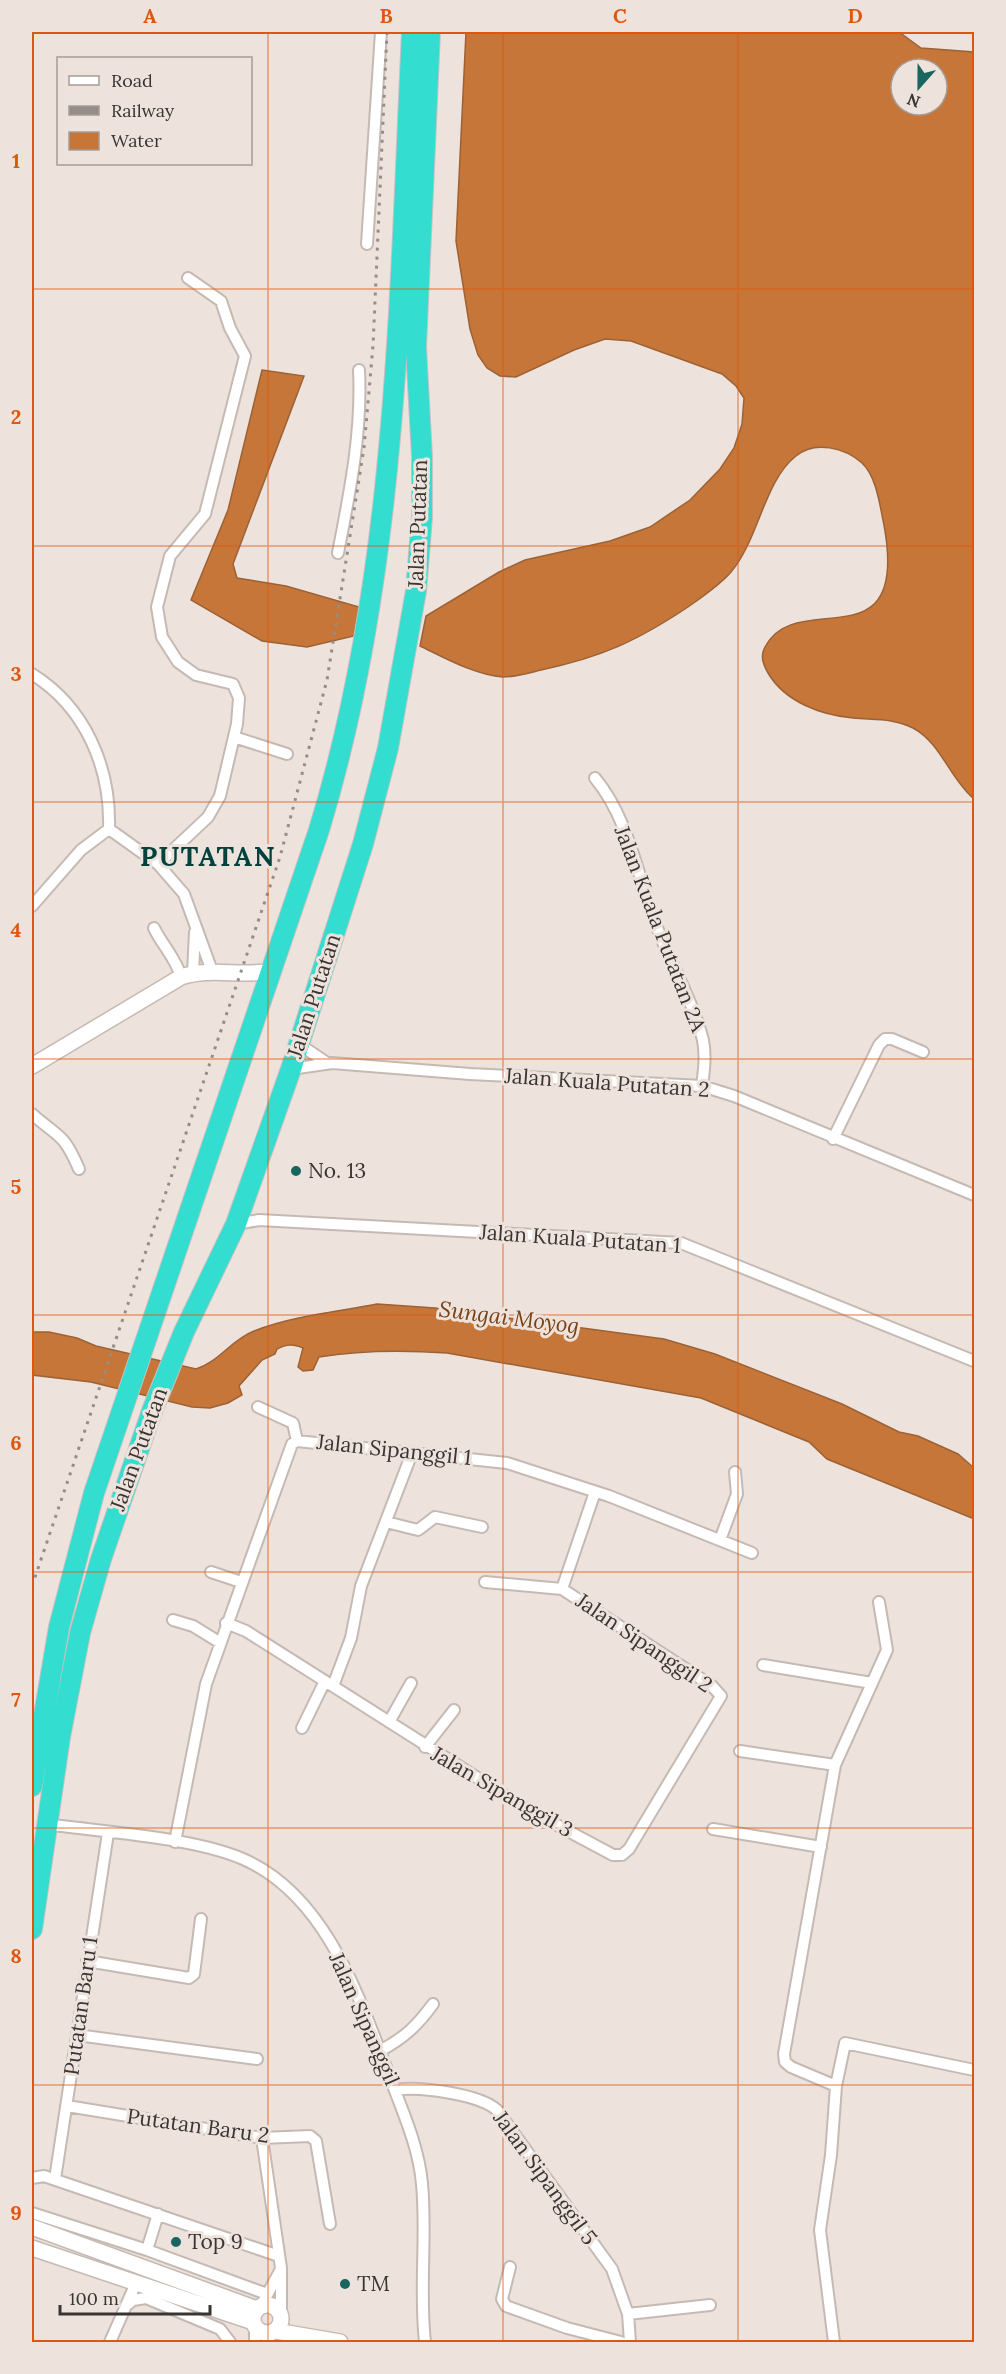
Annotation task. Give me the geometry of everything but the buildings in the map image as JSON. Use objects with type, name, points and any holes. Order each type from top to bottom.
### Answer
[{"type":"highway","name":"Jalan Putatan","points":[[32,1786],[51,1663],[68,1588],[94,1493],[128,1400],[338,770],[373,587],[389,452],[402,281],[412,32]]},
{"type":"highway","name":"Jalan Putatan","points":[[32,1929],[46,1824],[80,1633],[119,1501],[184,1332],[236,1224],[291,1069],[381,782],[416,591],[423,488],[416,347],[421,264],[427,58],[430,32]]},
{"type":"highway","points":[[409,98],[417,92],[427,58]]},
{"type":"highway","points":[[402,281],[408,269],[421,264]]},
{"type":"street","points":[[367,244],[381,32]]},
{"type":"street","points":[[158,864],[183,838],[200,826],[215,807],[225,779],[239,698],[237,689],[227,681],[205,678],[186,669],[169,649],[158,622],[161,587],[170,556],[205,514],[245,356],[230,328],[221,301],[188,278]]},
{"type":"street","points":[[338,553],[358,449],[361,409],[359,370]]},
{"type":"street","points":[[32,674],[51,687],[69,705],[93,745],[108,788],[109,829]]},
{"type":"street","points":[[234,736],[287,754]]},
{"type":"street","name":"Jalan Kuala Putatan 2A","points":[[596,778],[608,794],[617,814],[658,931],[697,1023],[704,1053],[702,1086]]},
{"type":"street","points":[[109,829],[158,864],[184,894],[212,971]]},
{"type":"street","points":[[32,906],[81,850],[109,829]]},
{"type":"street","points":[[154,928],[166,951],[187,975]]},
{"type":"street","points":[[187,975],[196,929]]},
{"type":"street","points":[[32,1066],[187,975],[212,971],[241,975],[271,971]]},
{"type":"street","points":[[241,975],[253,983],[262,997]]},
{"type":"street","points":[[833,1139],[879,1045],[885,1039],[892,1039],[924,1052]]},
{"type":"street","points":[[299,1044],[327,1063]]},
{"type":"street","name":"Jalan Kuala Putatan 2","points":[[291,1069],[327,1063],[702,1086],[734,1096],[833,1139],[973,1191]]},
{"type":"street","points":[[32,1114],[62,1136],[79,1169]]},
{"type":"street","name":"Jalan Kuala Putatan 1","points":[[243,1202],[253,1213],[272,1222]]},
{"type":"street","name":"Jalan Kuala Putatan 1","points":[[236,1224],[251,1220],[681,1243],[975,1361]]},
{"type":"street","points":[[258,1407],[292,1423],[297,1441]]},
{"type":"street","name":"Jalan Sipanggil 1","points":[[175,1842],[206,1684],[240,1582],[292,1444],[297,1441],[507,1463],[595,1492],[752,1553]]},
{"type":"street","points":[[302,1728],[329,1683],[351,1638],[361,1586],[412,1453]]},
{"type":"street","points":[[720,1540],[737,1494],[735,1472]]},
{"type":"street","name":"Jalan Sipanggil 2","points":[[595,1492],[562,1589],[712,1686],[721,1696]]},
{"type":"street","points":[[386,1522],[417,1530],[435,1517],[482,1527]]},
{"type":"street","points":[[211,1572],[240,1582]]},
{"type":"street","points":[[485,1581],[562,1589]]},
{"type":"street","points":[[836,2086],[791,2067],[785,2062],[784,2054],[834,1765],[887,1650],[879,1602]]},
{"type":"street","points":[[173,1620],[193,1626],[219,1642]]},
{"type":"street","name":"Jalan Sipanggil 3","points":[[226,1623],[246,1631],[425,1747],[536,1814],[613,1855],[622,1855],[629,1849],[721,1696]]},
{"type":"street","points":[[763,1665],[872,1683]]},
{"type":"street","points":[[389,1722],[411,1683]]},
{"type":"street","points":[[425,1747],[454,1710]]},
{"type":"street","points":[[740,1751],[834,1765]]},
{"type":"street","name":"Jalan Sipanggil","points":[[46,1824],[175,1842],[243,1859],[268,1873],[290,1891],[316,1923],[340,1961],[380,2051],[408,2124],[422,2181],[425,2343]]},
{"type":"street","points":[[713,1829],[821,1847]]},
{"type":"street","name":"Putatan Baru 1","points":[[55,2179],[108,1833]]},
{"type":"street","points":[[87,1961],[189,1978],[194,1974],[201,1919]]},
{"type":"street","points":[[380,2051],[405,2038],[433,2004]]},
{"type":"street","points":[[77,2035],[257,2059]]},
{"type":"street","points":[[834,2343],[820,2229],[831,2155],[836,2086],[845,2043],[975,2070]]},
{"type":"street","name":"Jalan Sipanggil 5","points":[[395,2090],[418,2088],[484,2101],[497,2110],[612,2270],[628,2314],[630,2343]]},
{"type":"street","name":"Putatan Baru 2","points":[[67,2106],[262,2138],[314,2138],[330,2224]]},
{"type":"street","points":[[262,2138],[281,2268],[281,2324],[272,2335]]},
{"type":"street","points":[[32,2178],[38,2175],[55,2179],[279,2256]]},
{"type":"street","points":[[32,2213],[147,2250],[258,2317]]},
{"type":"street","points":[[147,2250],[158,2214]]},
{"type":"street","points":[[32,2227],[258,2317]]},
{"type":"street","points":[[32,2248],[136,2283],[258,2317]]},
{"type":"street","points":[[510,2267],[502,2299],[512,2310],[621,2343]]},
{"type":"street","points":[[281,2268],[258,2317],[262,2333],[339,2342]]},
{"type":"street","points":[[110,2343],[136,2283]]},
{"type":"street","points":[[126,2306],[133,2300],[146,2298],[220,2329],[230,2343]]},
{"type":"street","points":[[258,2317],[270,2305],[281,2315],[339,2342]]},
{"type":"street","points":[[628,2314],[710,2305]]},
{"type":"water","points":[[466,32],[899,32],[921,48],[974,52],[974,799],[958,782],[931,743],[913,728],[891,721],[829,714],[805,705],[784,692],[775,683],[765,666],[762,657],[763,650],[780,630],[800,622],[846,616],[866,610],[881,595],[888,569],[884,525],[877,492],[871,476],[862,463],[839,450],[812,448],[796,456],[776,480],[741,559],[727,577],[670,619],[618,646],[563,665],[503,677],[471,669],[420,646],[426,616],[499,572],[525,560],[610,541],[650,527],[690,500],[720,469],[734,448],[742,424],[744,398],[736,386],[722,374],[631,341],[605,339],[574,350],[516,377],[500,376],[487,368],[478,355],[470,329],[456,241]]},
{"type":"water","points":[[262,370],[304,376],[233,564],[237,578],[286,586],[359,607],[354,636],[307,647],[262,641],[191,600],[228,510]]},
{"type":"water","points":[[377,1304],[435,1308],[664,1339],[715,1354],[842,1404],[899,1432],[918,1436],[958,1454],[974,1468],[974,1519],[827,1459],[809,1442],[701,1398],[447,1353],[383,1351],[319,1357],[313,1370],[303,1371],[298,1367],[303,1348],[287,1345],[262,1360],[239,1386],[242,1395],[228,1403],[210,1408],[192,1407],[91,1382],[32,1375],[32,1332],[49,1332],[77,1338],[96,1346],[196,1369],[212,1361],[238,1340],[254,1331],[299,1318]]},
{"type":"railway","points":[[32,1586],[280,857],[327,680],[364,448],[373,346],[387,32]]},
{"type":"place","name":"No. 13","points":[[296,1171]]},
{"type":"place","name":"Top 9","points":[[176,2242]]},
{"type":"place","name":"TM","points":[[345,2284]]},
{"type":"district","name":"PUTATAN","points":[[208,857]]},
{"type":"water label","name":"Sungai Moyog","points":[[509,1317]]}]
